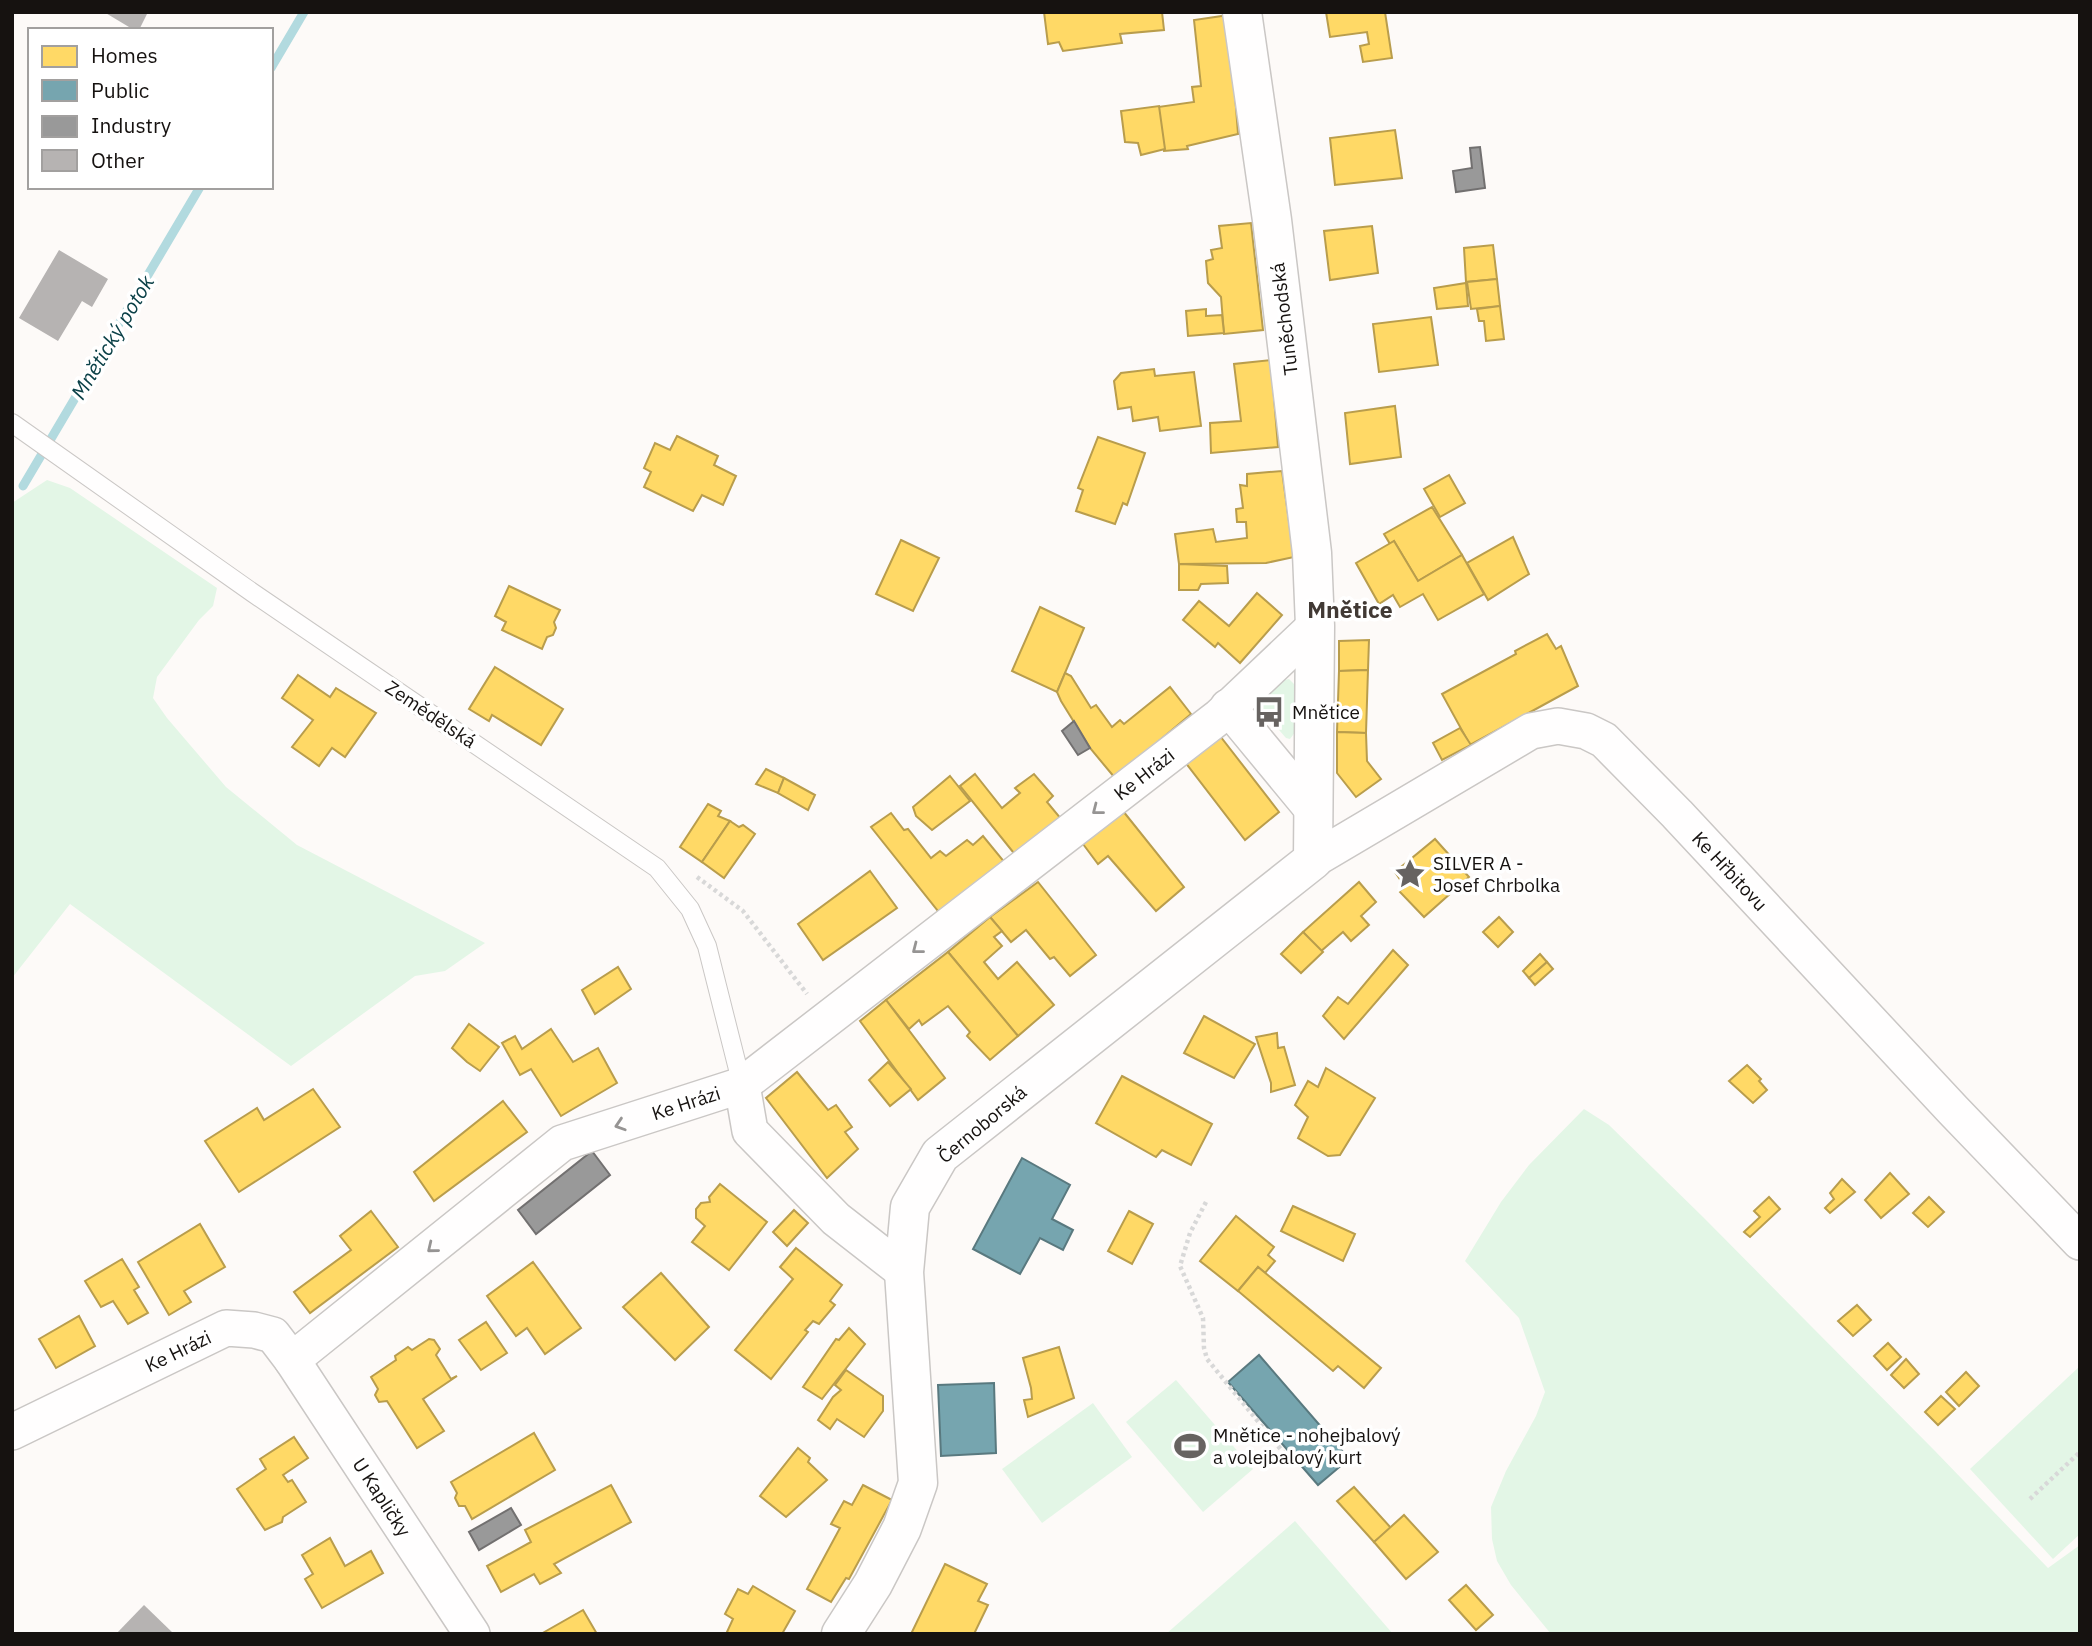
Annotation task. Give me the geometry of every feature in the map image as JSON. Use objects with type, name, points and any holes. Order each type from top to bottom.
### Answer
[{"type":"street","name":"Tuněchodská","points":[[1242,12],[1276,248],[1312,553],[1315,626]]},
{"type":"street","name":"Ke Hrázi","points":[[12,1432],[226,1328],[254,1330],[273,1335],[292,1360],[562,1143],[742,1085],[1208,725],[1315,626]]},
{"type":"street","points":[[1313,860],[1315,626]]},
{"type":"street","points":[[1227,707],[1313,810]]},
{"type":"street","name":"Ke Hřbitovu","points":[[1313,860],[1531,731],[1559,726],[1587,731],[1604,740],[1677,814],[2080,1242]]},
{"type":"street","name":"Černoborská","points":[[841,1634],[873,1584],[902,1528],[918,1483],[904,1272],[910,1207],[940,1155],[1313,860]]},
{"type":"street","points":[[742,1085],[750,1131],[836,1219],[904,1272]]},
{"type":"street","name":"U Kapličky","points":[[292,1360],[472,1634]]},
{"type":"lane","name":"Zemědělská","points":[[12,423],[253,593],[657,868],[690,909],[707,946],[742,1085]]},
{"type":"path","points":[[657,868],[667,855],[743,911],[807,995],[823,1000],[834,1014]]},
{"type":"path","points":[[1206,1202],[1190,1233],[1180,1266],[1203,1318],[1207,1359],[1293,1464]]},
{"type":"path","points":[[2030,1499],[2080,1452]]},
{"type":"green space","points":[[47,480],[70,488],[217,588],[213,606],[199,620],[157,677],[153,698],[226,787],[297,845],[485,943],[445,971],[415,976],[291,1066],[70,904],[12,978],[12,503]]},
{"type":"green space","points":[[1289,679],[1295,685],[1296,731],[1290,739],[1286,738],[1256,704]]},
{"type":"green space","points":[[1584,1109],[1609,1125],[1703,1217],[2048,1568],[2080,1545],[2080,1634],[1551,1634],[1511,1585],[1497,1561],[1492,1539],[1491,1507],[1545,1392],[1519,1318],[1465,1261],[1501,1202],[1529,1165]]},
{"type":"green space","points":[[2080,1366],[2080,1534],[2053,1559],[1970,1469]]},
{"type":"green space","name":"Mnětice - nohejbalový a volejbalový kurt","points":[[1176,1380],[1253,1469],[1203,1512],[1126,1422]]},
{"type":"green space","points":[[1093,1403],[1132,1457],[1042,1523],[1002,1469]]},
{"type":"green space","points":[[1295,1521],[1393,1634],[1166,1634]]},
{"type":"building: Homes","points":[[1044,12],[1162,12],[1164,30],[1120,34],[1122,43],[1063,51],[1059,42],[1048,44]]},
{"type":"building: Homes","points":[[1326,12],[1385,12],[1392,58],[1363,62],[1360,46],[1369,44],[1367,32],[1330,37]]},
{"type":"building: Homes","points":[[1229,15],[1238,134],[1187,146],[1188,149],[1164,151],[1158,107],[1194,102],[1192,87],[1201,86],[1194,20]]},
{"type":"building: Homes","points":[[1159,106],[1165,149],[1141,155],[1138,143],[1125,142],[1121,111]]},
{"type":"building: Homes","points":[[1395,130],[1402,178],[1335,185],[1330,138]]},
{"type":"building: Homes","points":[[1251,223],[1263,330],[1224,334],[1221,297],[1208,283],[1206,261],[1213,259],[1211,250],[1222,248],[1219,226]]},
{"type":"building: Homes","points":[[1372,226],[1378,273],[1330,280],[1324,231]]},
{"type":"building: Homes","points":[[1493,245],[1497,279],[1466,282],[1464,248]]},
{"type":"building: Homes","points":[[1497,279],[1500,306],[1471,309],[1467,282]]},
{"type":"building: Homes","points":[[1466,283],[1468,306],[1437,309],[1434,288]]},
{"type":"building: Homes","points":[[1500,306],[1504,339],[1486,341],[1484,321],[1479,321],[1477,309]]},
{"type":"building: Homes","points":[[1206,309],[1206,316],[1222,315],[1224,333],[1188,336],[1186,311]]},
{"type":"building: Homes","points":[[1431,317],[1438,365],[1379,372],[1373,324]]},
{"type":"building: Homes","points":[[1271,360],[1278,447],[1211,453],[1210,423],[1241,421],[1234,364]]},
{"type":"building: Homes","points":[[1154,369],[1155,376],[1194,372],[1201,426],[1160,431],[1158,417],[1133,421],[1131,407],[1118,409],[1114,381],[1121,373]]},
{"type":"building: Homes","points":[[1395,406],[1401,457],[1350,464],[1345,413]]},
{"type":"building: Homes","points":[[677,436],[718,456],[714,465],[736,476],[723,505],[702,495],[693,511],[644,487],[651,472],[644,468],[655,443],[670,450]]},
{"type":"building: Homes","points":[[1098,437],[1145,453],[1127,505],[1123,503],[1115,524],[1076,511],[1083,490],[1078,488]]},
{"type":"building: Homes","points":[[1282,471],[1294,557],[1266,563],[1179,564],[1175,534],[1213,529],[1216,542],[1247,538],[1246,522],[1237,522],[1236,509],[1243,508],[1240,485],[1247,486],[1247,474]]},
{"type":"building: Homes","points":[[1449,475],[1465,503],[1440,517],[1424,489]]},
{"type":"building: Homes","points":[[1432,507],[1462,555],[1418,581],[1394,541],[1390,544],[1384,534]]},
{"type":"building: Homes","points":[[1513,537],[1529,574],[1488,600],[1467,563]]},
{"type":"building: Homes","points":[[901,540],[939,558],[913,611],[876,594]]},
{"type":"building: Homes","points":[[1394,541],[1418,581],[1462,555],[1484,594],[1438,620],[1423,594],[1400,607],[1393,595],[1379,604],[1356,563]]},
{"type":"building: Homes","points":[[1179,564],[1227,566],[1228,583],[1201,584],[1198,590],[1179,590]]},
{"type":"building: Homes","points":[[509,586],[560,610],[554,622],[556,628],[553,635],[547,637],[542,649],[502,630],[506,622],[495,616]]},
{"type":"building: Homes","points":[[1257,593],[1282,615],[1240,663],[1218,643],[1215,647],[1183,620],[1199,601],[1229,626]]},
{"type":"building: Homes","points":[[1040,607],[1084,628],[1057,692],[1012,671]]},
{"type":"building: Homes","points":[[1547,634],[1556,649],[1561,646],[1578,686],[1470,745],[1442,694]]},
{"type":"building: Homes","points":[[1369,640],[1368,670],[1339,671],[1339,641]]},
{"type":"building: Homes","points":[[495,667],[563,709],[541,745],[492,715],[489,721],[469,709]]},
{"type":"building: Homes","points":[[1368,670],[1366,733],[1337,732],[1339,671]]},
{"type":"building: Homes","points":[[1065,673],[1071,676],[1091,708],[1096,705],[1112,727],[1120,720],[1124,724],[1170,687],[1191,714],[1115,778],[1090,748],[1061,701],[1057,692]]},
{"type":"building: Homes","points":[[298,675],[330,697],[336,688],[376,713],[345,757],[332,748],[319,766],[292,747],[313,720],[282,698]]},
{"type":"building: Homes","points":[[1460,728],[1471,745],[1442,760],[1433,743]]},
{"type":"building: Homes","points":[[1217,732],[1279,812],[1245,840],[1185,762]]},
{"type":"building: Homes","points":[[1337,732],[1366,733],[1367,761],[1381,779],[1356,797],[1337,773]]},
{"type":"building: Homes","points":[[766,769],[784,778],[778,793],[756,784]]},
{"type":"building: Homes","points":[[975,774],[1002,808],[1020,793],[1015,788],[1034,774],[1053,796],[1047,802],[1062,820],[1017,857],[960,786]]},
{"type":"building: Homes","points":[[950,776],[970,801],[932,830],[916,816],[913,807]]},
{"type":"building: Homes","points":[[784,778],[815,795],[808,810],[778,793]]},
{"type":"building: Homes","points":[[708,804],[721,811],[718,816],[730,821],[702,862],[680,847]]},
{"type":"building: Homes","points":[[1123,811],[1184,887],[1156,911],[1108,856],[1098,864],[1083,844]]},
{"type":"building: Homes","points":[[891,813],[931,858],[940,851],[946,856],[967,840],[973,845],[983,836],[1006,864],[942,916],[871,827]]},
{"type":"building: Homes","points":[[730,821],[739,827],[743,825],[755,834],[724,878],[702,862]]},
{"type":"building: Homes","points":[[1435,839],[1469,877],[1424,917],[1399,891],[1405,887],[1395,872]]},
{"type":"building: Homes","points":[[870,871],[897,908],[823,960],[798,924]]},
{"type":"building: Homes","points":[[1038,882],[1096,955],[1070,976],[1054,957],[1050,959],[1026,930],[1011,942],[990,917]]},
{"type":"building: Homes","points":[[1359,882],[1376,902],[1361,916],[1369,925],[1351,941],[1343,932],[1320,952],[1303,932]]},
{"type":"building: Homes","points":[[990,917],[1002,931],[994,937],[1002,946],[984,962],[998,979],[1017,962],[1054,1005],[1018,1036],[948,952]]},
{"type":"building: Homes","points":[[1499,917],[1513,932],[1498,947],[1483,932]]},
{"type":"building: Homes","points":[[1303,932],[1323,952],[1301,973],[1281,954]]},
{"type":"building: Homes","points":[[1393,950],[1408,965],[1344,1039],[1323,1016],[1338,997],[1348,1004]]},
{"type":"building: Homes","points":[[948,952],[1018,1036],[990,1060],[967,1036],[970,1032],[948,1006],[922,1025],[919,1020],[909,1029],[886,1000]]},
{"type":"building: Homes","points":[[1540,954],[1547,962],[1529,978],[1523,971]]},
{"type":"building: Homes","points":[[1547,962],[1553,969],[1535,985],[1529,978]]},
{"type":"building: Homes","points":[[618,967],[631,989],[595,1014],[582,990]]},
{"type":"building: Homes","points":[[886,1000],[945,1078],[918,1100],[860,1021]]},
{"type":"building: Homes","points":[[1204,1016],[1255,1044],[1234,1078],[1184,1053]]},
{"type":"building: Homes","points":[[469,1024],[499,1047],[480,1071],[452,1048]]},
{"type":"building: Homes","points":[[551,1029],[573,1062],[598,1048],[617,1083],[561,1116],[531,1069],[520,1075],[502,1043],[515,1036],[522,1049]]},
{"type":"building: Homes","points":[[1277,1033],[1278,1048],[1284,1047],[1295,1085],[1271,1092],[1271,1083],[1256,1037]]},
{"type":"building: Homes","points":[[888,1062],[911,1089],[890,1106],[869,1080]]},
{"type":"building: Homes","points":[[1747,1065],[1761,1079],[1759,1081],[1767,1090],[1753,1103],[1729,1081]]},
{"type":"building: Homes","points":[[1326,1068],[1375,1098],[1340,1155],[1328,1156],[1298,1138],[1308,1117],[1295,1105],[1308,1081],[1318,1087]]},
{"type":"building: Homes","points":[[797,1072],[828,1110],[836,1105],[852,1127],[845,1132],[858,1149],[827,1178],[766,1098]]},
{"type":"building: Homes","points":[[1122,1076],[1212,1124],[1191,1165],[1162,1150],[1156,1157],[1096,1123]]},
{"type":"building: Homes","points":[[313,1089],[340,1127],[239,1192],[205,1141],[257,1108],[264,1120]]},
{"type":"building: Homes","points":[[503,1101],[527,1132],[434,1201],[414,1172]]},
{"type":"building: Homes","points":[[1890,1173],[1909,1194],[1881,1218],[1865,1200]]},
{"type":"building: Homes","points":[[1842,1179],[1855,1192],[1830,1213],[1825,1208],[1834,1199],[1830,1193]]},
{"type":"building: Homes","points":[[720,1184],[767,1222],[729,1270],[692,1242],[705,1226],[696,1218],[696,1209],[701,1203],[710,1202],[709,1197]]},
{"type":"building: Homes","points":[[1769,1197],[1780,1209],[1750,1237],[1744,1232],[1760,1217],[1754,1211]]},
{"type":"building: Homes","points":[[1929,1197],[1944,1212],[1928,1227],[1913,1213]]},
{"type":"building: Homes","points":[[1293,1206],[1355,1234],[1343,1261],[1281,1231]]},
{"type":"building: Homes","points":[[794,1210],[808,1223],[787,1246],[773,1232]]},
{"type":"building: Homes","points":[[371,1211],[398,1247],[310,1313],[294,1292],[351,1250],[340,1236]]},
{"type":"building: Homes","points":[[1129,1211],[1153,1224],[1132,1264],[1108,1251]]},
{"type":"building: Homes","points":[[1236,1216],[1274,1247],[1268,1255],[1275,1261],[1265,1273],[1258,1267],[1238,1291],[1200,1261]]},
{"type":"building: Homes","points":[[200,1224],[225,1267],[184,1291],[191,1302],[169,1315],[138,1262]]},
{"type":"building: Homes","points":[[796,1248],[842,1285],[830,1301],[835,1305],[819,1324],[813,1321],[805,1330],[808,1332],[771,1379],[735,1350],[793,1279],[780,1267]]},
{"type":"building: Homes","points":[[122,1259],[139,1287],[134,1290],[148,1313],[128,1324],[113,1301],[101,1307],[85,1281]]},
{"type":"building: Homes","points":[[533,1262],[581,1328],[545,1354],[527,1328],[516,1336],[487,1296]]},
{"type":"building: Homes","points":[[1258,1267],[1381,1368],[1364,1388],[1338,1366],[1333,1371],[1238,1291]]},
{"type":"building: Homes","points":[[661,1273],[709,1327],[675,1360],[623,1307]]},
{"type":"building: Homes","points":[[1857,1305],[1871,1320],[1853,1336],[1838,1321]]},
{"type":"building: Homes","points":[[79,1316],[95,1346],[56,1368],[39,1339]]},
{"type":"building: Homes","points":[[486,1322],[507,1353],[481,1370],[459,1340]]},
{"type":"building: Homes","points":[[849,1328],[865,1344],[822,1399],[803,1387],[836,1339],[839,1340]]},
{"type":"building: Homes","points":[[429,1339],[434,1340],[440,1349],[436,1355],[451,1379],[457,1376],[423,1399],[444,1431],[417,1448],[387,1401],[379,1402],[375,1395],[378,1389],[371,1377],[396,1360],[395,1356],[408,1347],[412,1350]]},
{"type":"building: Homes","points":[[1888,1343],[1901,1357],[1887,1370],[1874,1356]]},
{"type":"building: Homes","points":[[1059,1347],[1074,1398],[1028,1417],[1024,1400],[1032,1399],[1023,1358]]},
{"type":"building: Homes","points":[[1906,1359],[1919,1374],[1904,1388],[1891,1375]]},
{"type":"building: Homes","points":[[846,1370],[883,1396],[883,1411],[864,1437],[837,1419],[830,1429],[818,1420],[841,1390],[835,1385]]},
{"type":"building: Homes","points":[[1966,1372],[1979,1386],[1959,1406],[1946,1392]]},
{"type":"building: Homes","points":[[1941,1396],[1955,1409],[1938,1425],[1925,1412]]},
{"type":"building: Homes","points":[[534,1433],[555,1470],[472,1519],[465,1506],[459,1506],[455,1498],[457,1493],[451,1482]]},
{"type":"building: Homes","points":[[294,1437],[308,1458],[283,1475],[288,1482],[292,1480],[306,1502],[283,1517],[282,1522],[265,1530],[237,1489],[266,1469],[260,1459]]},
{"type":"building: Homes","points":[[798,1448],[810,1458],[808,1462],[827,1480],[786,1517],[760,1496]]},
{"type":"building: Homes","points":[[611,1485],[631,1522],[554,1564],[561,1573],[540,1584],[534,1574],[501,1592],[487,1566],[531,1542],[525,1530]]},
{"type":"building: Homes","points":[[863,1485],[892,1500],[849,1579],[846,1578],[831,1602],[807,1589],[840,1528],[831,1524],[844,1501],[852,1505]]},
{"type":"building: Homes","points":[[1354,1487],[1391,1528],[1374,1542],[1337,1501]]},
{"type":"building: Homes","points":[[1404,1515],[1438,1552],[1406,1579],[1374,1542]]},
{"type":"building: Homes","points":[[330,1538],[345,1566],[371,1551],[383,1573],[322,1608],[305,1579],[313,1574],[302,1555]]},
{"type":"building: Homes","points":[[945,1564],[987,1584],[978,1601],[988,1605],[974,1634],[911,1634]]},
{"type":"building: Homes","points":[[1466,1585],[1493,1615],[1476,1630],[1449,1600]]},
{"type":"building: Homes","points":[[753,1586],[795,1611],[782,1634],[727,1632],[733,1619],[725,1614],[738,1589],[748,1594]]},
{"type":"building: Homes","points":[[583,1610],[597,1634],[541,1634]]},
{"type":"building: Public","points":[[1022,1158],[1070,1185],[1052,1219],[1073,1230],[1063,1250],[1040,1238],[1020,1274],[973,1249]]},
{"type":"building: Public","points":[[1259,1355],[1349,1459],[1318,1485],[1228,1382]]},
{"type":"building: Public","points":[[994,1383],[996,1453],[941,1456],[938,1385]]},
{"type":"building: Industry","points":[[1480,147],[1485,188],[1456,192],[1453,171],[1472,168],[1470,148]]},
{"type":"building: Industry","points":[[1074,721],[1090,748],[1078,755],[1062,731]]},
{"type":"building: Industry","points":[[592,1151],[610,1175],[536,1234],[518,1210]]},
{"type":"building: Industry","points":[[511,1508],[521,1525],[479,1550],[469,1532]]},
{"type":"building: Other","points":[[104,12],[148,12],[140,28],[131,28]]},
{"type":"building: Other","points":[[59,250],[108,279],[92,307],[82,301],[58,341],[19,318]]},
{"type":"building: Other","points":[[144,1605],[174,1634],[116,1634]]},
{"type":"waterway","name":"Mnětický potok","points":[[273,65],[304,12]]},
{"type":"waterway","name":"Mnětický potok","points":[[23,486],[199,189]]},
{"type":"place","name":"Mnětice","points":[[1269,712]]},
{"type":"place","name":"SILVER A - Josef Chrbolka","points":[[1410,874]]},
{"type":"place","name":"Mnětice - nohejbalový a volejbalový kurt","points":[[1190,1446]]},
{"type":"district","name":"Mnětice","points":[[1350,609]]}]
